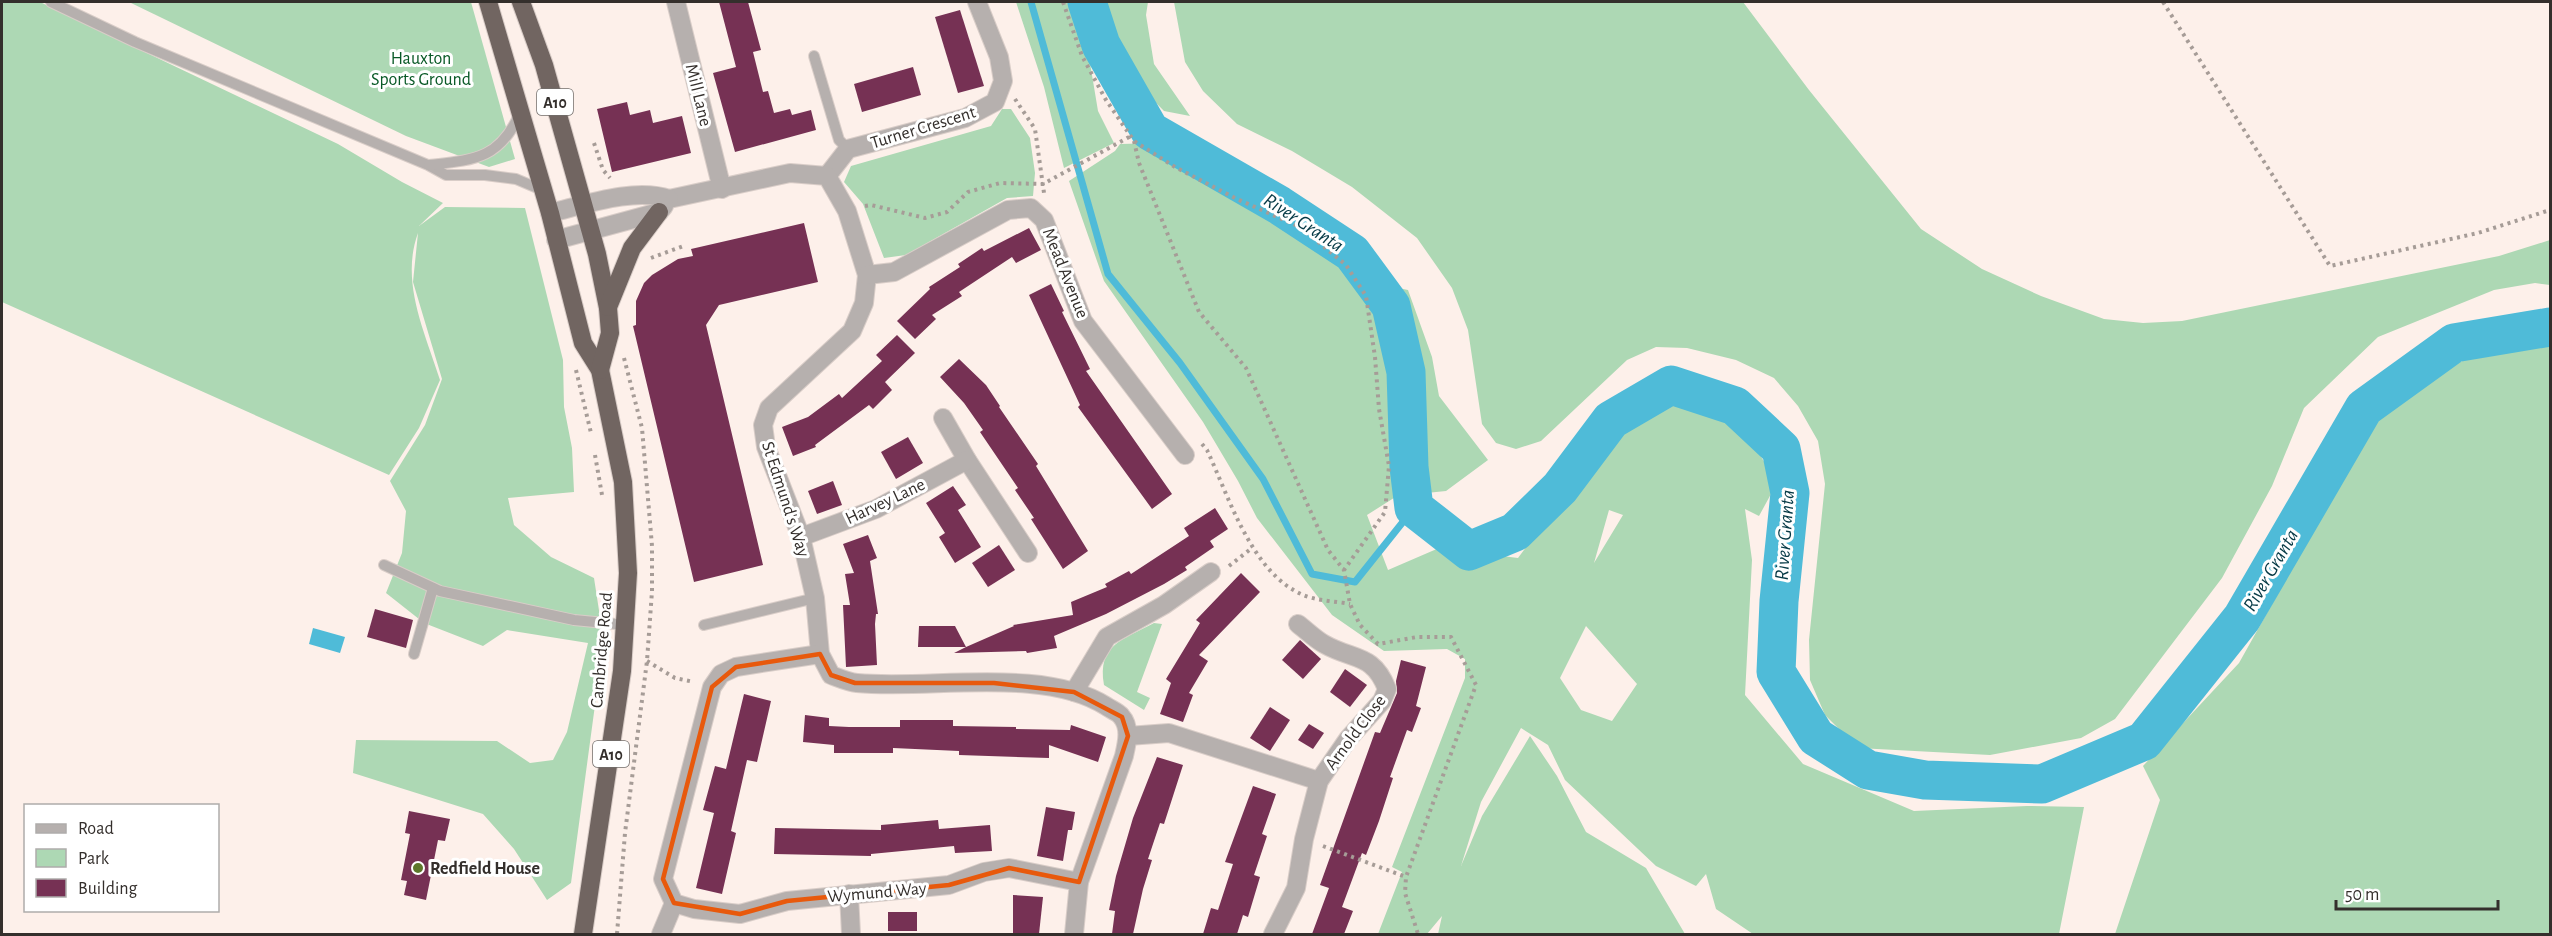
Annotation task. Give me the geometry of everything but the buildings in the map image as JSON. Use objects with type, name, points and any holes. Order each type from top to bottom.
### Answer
[{"type":"highway","name":"Cambridge Road","points":[[488,2],[550,213],[583,343],[600,370],[623,482],[628,549],[626,625],[615,727],[583,934]]},
{"type":"highway","name":"Cambridge Road","points":[[521,2],[544,65],[592,231],[608,308],[610,333],[600,370]]},
{"type":"highway","points":[[608,308],[632,248],[664,206]]},
{"type":"street","name":"Mill Lane","points":[[676,2],[722,189]]},
{"type":"street","points":[[977,2],[999,57],[1004,81]]},
{"type":"street","name":"Turner Crescent","points":[[827,176],[848,149],[965,118],[995,102],[1004,81]]},
{"type":"street","points":[[556,240],[592,231],[722,189],[790,174],[827,176]]},
{"type":"street","name":"St Edmund's Way","points":[[820,654],[815,598],[801,537],[766,447],[763,425],[769,408],[852,331],[864,303],[867,275],[847,211],[827,176]]},
{"type":"street","points":[[550,213],[585,204],[654,194],[664,206]]},
{"type":"street","name":"Mead Avenue","points":[[867,275],[894,272],[1008,210],[1031,208],[1044,220],[1083,321],[1185,455]]},
{"type":"street","points":[[943,418],[967,460],[1028,553]]},
{"type":"street","name":"Harvey Lane","points":[[801,537],[876,509],[967,460]]},
{"type":"street","points":[[1074,692],[1107,638],[1164,605],[1211,572]]},
{"type":"street","name":"Arnold Close","points":[[1273,934],[1296,888],[1304,839],[1319,781],[1348,739],[1382,701],[1387,689],[1381,674],[1372,663],[1324,644],[1298,624]]},
{"type":"street","points":[[661,934],[674,903],[663,879],[712,687],[721,674],[736,667],[820,654],[831,675],[855,683],[994,682],[1074,692],[1100,702],[1122,717],[1128,736],[1124,756],[1079,882],[1074,934]]},
{"type":"street","name":"Arnold Close","points":[[1128,736],[1169,733],[1319,781]]},
{"type":"street","name":"Wymund Way","points":[[674,903],[694,909],[740,914],[787,901],[949,885],[984,872],[1009,868],[1079,882]]},
{"type":"street","points":[[849,894],[851,934]]},
{"type":"lane","points":[[51,2],[135,42],[428,165],[446,175],[485,175],[516,179],[542,190]]},
{"type":"lane","points":[[813,56],[839,140],[848,149]]},
{"type":"lane","points":[[428,165],[473,159],[494,149],[503,143],[512,131],[521,111]]},
{"type":"lane","points":[[384,565],[433,588],[574,620],[626,625]]},
{"type":"lane","points":[[414,654],[433,588]]},
{"type":"lane","points":[[704,625],[815,598]]},
{"type":"path","points":[[1063,2],[1082,56],[1106,100],[1133,139],[1139,163],[1199,312],[1246,368],[1328,550],[1344,570],[1350,604],[1360,625],[1378,644],[1417,637],[1451,638],[1476,686],[1406,877],[1405,893],[1418,934]]},
{"type":"path","points":[[2163,2],[2330,266],[2478,233],[2550,210]]},
{"type":"path","points":[[1004,81],[1035,129],[1043,184],[1044,220]]},
{"type":"path","points":[[847,211],[871,205],[925,218],[947,212],[968,192],[1000,183],[1043,184],[1133,139]]},
{"type":"path","points":[[1133,139],[1175,167],[1237,200],[1300,227],[1346,265],[1366,296],[1375,357],[1378,409],[1389,466],[1384,512],[1344,570]]},
{"type":"path","points":[[594,143],[603,170]]},
{"type":"path","points":[[574,364],[593,443]]},
{"type":"path","points":[[1200,441],[1207,450],[1252,548],[1276,577],[1301,595],[1350,604]]},
{"type":"path","points":[[595,454],[603,501]]},
{"type":"path","points":[[1211,572],[1230,565],[1252,548]]},
{"type":"path","points":[[647,661],[675,678],[712,687]]},
{"type":"path","points":[[1304,839],[1406,877]]},
{"type":"highlighted area","points":[[820,654],[831,675],[855,683],[994,683],[1074,692],[1122,717],[1128,736],[1079,882],[1009,868],[949,885],[787,901],[740,914],[674,903],[663,879],[712,687],[736,667]]},
{"type":"green space","points":[[2,2],[40,2],[338,144],[443,203],[419,226],[445,207],[525,208],[563,360],[564,407],[572,448],[574,492],[508,498],[514,525],[551,557],[594,578],[602,630],[600,668],[571,883],[547,900],[514,849],[483,814],[353,773],[356,740],[497,741],[530,763],[553,760],[567,732],[588,643],[507,630],[483,646],[424,623],[386,593],[402,553],[406,511],[390,481],[425,425],[442,379],[413,282],[418,233],[413,251],[412,270],[413,288],[440,380],[419,428],[389,475],[2,302]]},
{"type":"green space","name":"Hauxton Sports Ground","points":[[129,2],[471,2],[515,159],[489,167],[406,136]]},
{"type":"green space","points":[[1016,2],[1148,2],[1146,15],[1154,64],[1190,116],[1164,111],[1116,62],[1088,51],[1098,111],[1114,143],[1064,168],[1044,87]]},
{"type":"green space","points":[[1174,2],[1743,2],[1809,90],[1921,229],[1982,269],[2041,296],[2104,319],[2143,323],[2182,321],[2499,256],[2550,240],[2550,285],[2535,283],[2494,290],[2378,337],[2304,408],[2272,486],[2222,578],[2115,719],[2081,738],[1990,755],[1858,748],[1825,715],[1810,680],[1809,640],[1825,484],[1818,441],[1798,406],[1774,378],[1736,360],[1687,348],[1656,347],[1627,360],[1541,441],[1516,449],[1496,443],[1482,424],[1468,330],[1452,288],[1417,238],[1352,187],[1292,151],[1237,124],[1203,91],[1185,62]]},
{"type":"green space","points":[[1002,109],[1011,109],[1030,138],[1035,173],[1033,196],[1007,198],[906,255],[884,258],[863,204],[844,182],[851,166],[991,126]]},
{"type":"green space","points":[[1159,143],[1304,227],[1370,282],[1408,290],[1432,357],[1439,396],[1488,460],[1446,491],[1397,496],[1367,515],[1388,570],[1439,548],[1518,558],[1602,444],[1637,414],[1665,399],[1740,422],[1777,483],[1759,516],[1745,509],[1752,560],[1745,695],[1803,764],[1914,811],[2027,806],[2084,807],[2059,934],[1753,934],[1716,909],[1706,874],[1696,886],[1656,866],[1565,780],[1548,745],[1521,728],[1481,802],[1461,866],[1482,816],[1530,736],[1557,776],[1586,832],[1646,868],[1685,934],[1438,934],[1442,916],[1427,934],[1378,934],[1402,872],[1392,867],[1465,678],[1465,659],[1447,649],[1384,651],[1332,615],[1257,518],[1203,422],[1104,281],[1069,181],[1115,151],[1120,144]],"holes":[[[1609,510],[1623,515],[1594,563]],[[1586,626],[1637,684],[1612,721],[1581,710],[1560,678]]]},
{"type":"green space","points":[[2535,338],[2550,340],[2550,934],[2115,934],[2160,800],[2143,766],[2239,663],[2379,413],[2447,366]]},
{"type":"green space","points":[[1154,623],[1162,624],[1137,692],[1150,698],[1144,710],[1104,685],[1104,660],[1115,645],[1123,639]]},
{"type":"water","points":[[313,628],[345,637],[340,653],[309,644]]},
{"type":"waterway","points":[[1031,2],[1108,274],[1180,363],[1263,479],[1312,574],[1355,582],[1414,508]]},
{"type":"waterway","name":"River Granta","points":[[1087,2],[1101,45],[1150,131],[1279,205],[1352,253],[1391,306],[1406,372],[1409,467],[1414,508],[1469,551],[1515,532],[1560,488],[1611,420],[1671,385],[1735,406],[1781,449],[1790,493],[1779,601],[1776,672],[1816,737],[1868,770],[1925,780],[2042,784],[2144,741],[2242,618],[2364,408],[2454,343],[2550,327]]},
{"type":"place","name":"Redfield House","points":[[418,868]]}]
